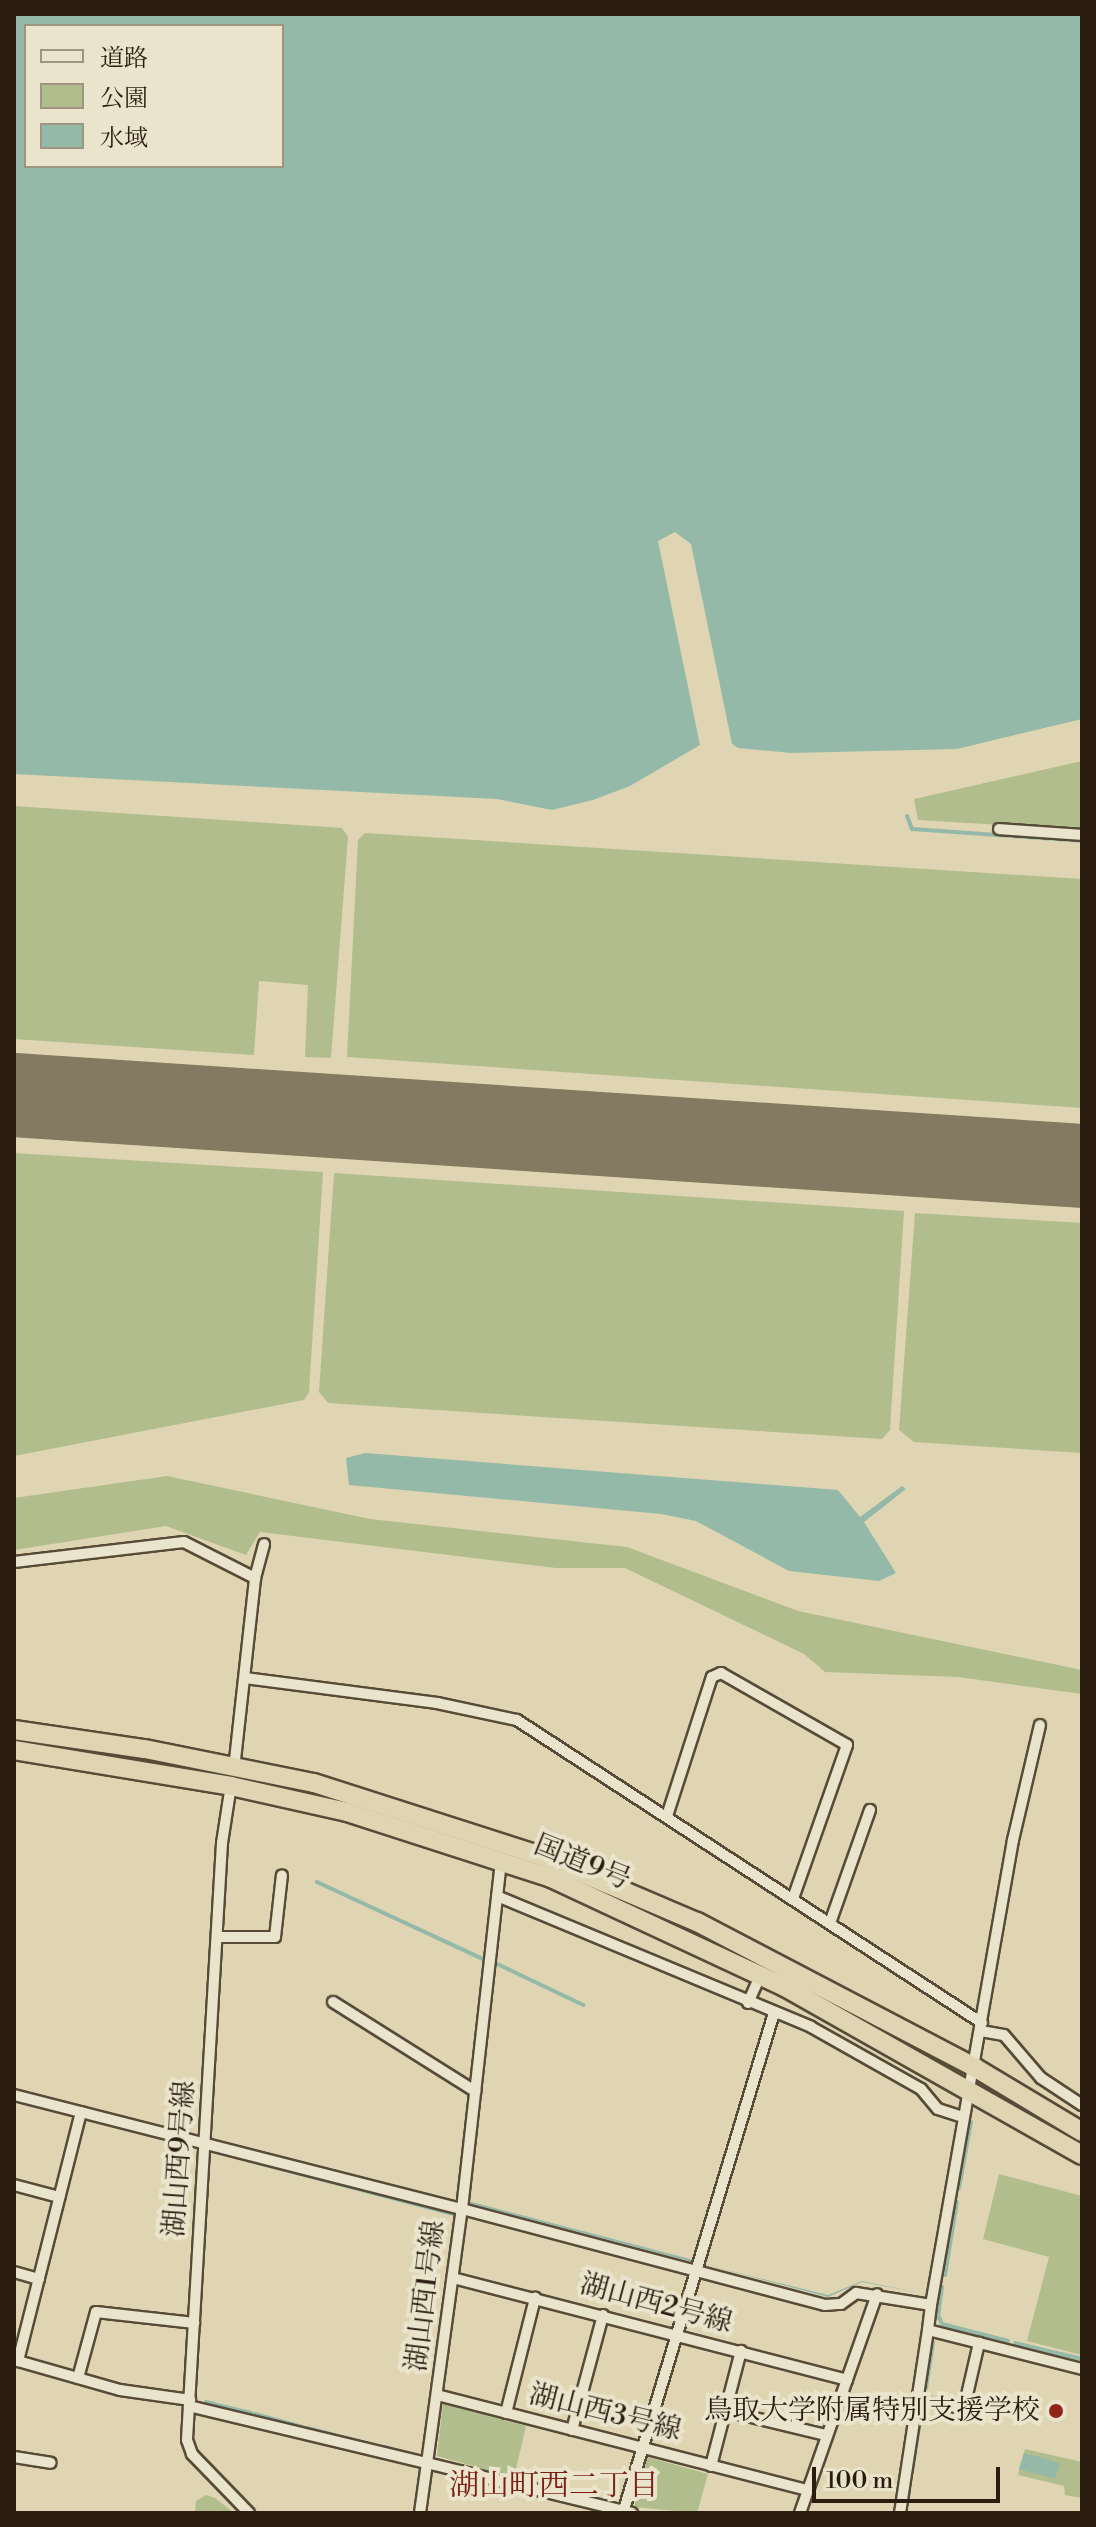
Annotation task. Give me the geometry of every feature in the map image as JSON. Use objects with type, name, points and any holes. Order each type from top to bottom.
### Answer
[{"type":"highway","name":"国道9号","points":[[14,1730],[234,1765],[400,1809],[568,1866],[697,1922],[974,2067],[1082,2132]]},
{"type":"highway","name":"国道9号","points":[[14,1750],[231,1786],[347,1812],[501,1860],[761,1974],[1082,2155]]},
{"type":"street","points":[[999,829],[1082,835]]},
{"type":"street","points":[[14,1562],[184,1542],[255,1578]]},
{"type":"street","name":"湖山西9号線","points":[[249,2513],[192,2454],[187,2440],[219,1937],[222,1843],[245,1678],[255,1578],[264,1544]]},
{"type":"street","points":[[667,1816],[712,1677],[721,1673],[847,1745],[793,1898]]},
{"type":"street","points":[[245,1678],[437,1703],[517,1720],[793,1898],[982,2027],[1004,2035],[1041,2078],[1082,2105]]},
{"type":"street","points":[[900,2513],[963,2117],[982,2027],[1013,1840],[1040,1725]]},
{"type":"street","points":[[830,1923],[870,1810]]},
{"type":"street","points":[[14,2095],[462,2209],[501,1860]]},
{"type":"street","points":[[219,1937],[275,1937],[282,1875]]},
{"type":"street","points":[[497,1896],[811,2027],[921,2089],[938,2109],[963,2117]]},
{"type":"street","points":[[748,2003],[761,1974]]},
{"type":"street","points":[[333,2002],[475,2091]]},
{"type":"street","points":[[81,2112],[18,2361],[120,2390],[189,2403],[626,2512],[642,2447],[774,2013]]},
{"type":"street","points":[[14,2185],[59,2197]]},
{"type":"street","name":"湖山西1号線","points":[[420,2513],[462,2209],[825,2305],[841,2304],[856,2293],[931,2305]]},
{"type":"street","points":[[14,2272],[39,2279]]},
{"type":"street","name":"湖山西2号線","points":[[453,2278],[847,2380]]},
{"type":"street","points":[[800,2513],[877,2294]]},
{"type":"street","points":[[506,2413],[535,2298]]},
{"type":"street","points":[[78,2378],[96,2312],[194,2323]]},
{"type":"street","points":[[572,2430],[603,2315]]},
{"type":"street","points":[[928,2330],[1082,2369]]},
{"type":"street","points":[[917,2401],[964,2408],[979,2343]]},
{"type":"street","points":[[711,2466],[741,2351]]},
{"type":"street","name":"湖山西3号線","points":[[437,2395],[808,2490]]},
{"type":"street","points":[[726,2411],[826,2435]]},
{"type":"street","points":[[14,2457],[51,2463]]},
{"type":"green space","points":[[1082,761],[1082,830],[918,820],[914,799]]},
{"type":"green space","points":[[14,806],[342,828],[348,837],[331,1058],[305,1057],[308,985],[259,981],[254,1055],[14,1039]]},
{"type":"green space","points":[[365,833],[1082,879],[1082,1108],[347,1057],[358,840]]},
{"type":"green space","points":[[14,1153],[323,1172],[309,1392],[304,1400],[14,1456]]},
{"type":"green space","points":[[334,1173],[904,1211],[890,1430],[882,1439],[328,1403],[319,1392]]},
{"type":"green space","points":[[915,1213],[1082,1223],[1082,1453],[914,1442],[899,1430]]},
{"type":"green space","points":[[167,1476],[370,1519],[627,1547],[798,1611],[1082,1670],[1082,1694],[958,1677],[825,1672],[804,1654],[625,1568],[556,1568],[260,1532],[246,1555],[166,1526],[14,1550],[14,1498]]},
{"type":"green space","points":[[999,2174],[1082,2196],[1082,2355],[1027,2341],[1049,2257],[983,2239]]},
{"type":"green space","points":[[443,2404],[526,2426],[514,2477],[437,2456]]},
{"type":"green space","points":[[1025,2449],[1082,2462],[1082,2498],[1065,2495],[1064,2486],[1018,2475]]},
{"type":"green space","points":[[647,2457],[708,2474],[697,2513],[634,2507]]},
{"type":"green space","points":[[206,2495],[234,2513],[195,2513],[196,2501]]},
{"type":"water","points":[[14,14],[1082,14],[1082,719],[957,749],[792,753],[738,748],[732,744],[691,544],[675,532],[658,541],[700,745],[630,786],[593,800],[552,810],[497,799],[14,774]]},
{"type":"water","points":[[365,1453],[838,1490],[860,1517],[902,1486],[906,1489],[864,1522],[896,1573],[879,1581],[789,1571],[696,1521],[661,1514],[349,1485],[346,1458]]},
{"type":"water","points":[[220,2155],[455,2213],[454,2223],[453,2216]]},
{"type":"water","points":[[468,2201],[694,2260],[693,2262]]},
{"type":"water","points":[[703,2264],[828,2295],[862,2281],[921,2293],[862,2282],[828,2297]]},
{"type":"water","points":[[1024,2453],[1060,2463],[1055,2479],[1019,2469]]},
{"type":"waterway","points":[[907,816],[912,829],[1082,841]]},
{"type":"waterway","points":[[317,1882],[485,1960]]},
{"type":"waterway","points":[[493,1962],[583,2005]]},
{"type":"waterway","points":[[959,2188],[971,2122]]},
{"type":"waterway","points":[[945,2275],[957,2202]]},
{"type":"waterway","points":[[942,2287],[938,2315],[942,2324],[1008,2341]]},
{"type":"waterway","points":[[926,2388],[933,2343]]},
{"type":"waterway","points":[[1015,2343],[1082,2359]]},
{"type":"waterway","points":[[206,2402],[215,2404]]},
{"type":"waterway","points":[[217,2405],[251,2413]]},
{"type":"waterway","points":[[255,2414],[303,2427]]},
{"type":"waterway","points":[[912,2472],[921,2415]]},
{"type":"waterway","points":[[307,2428],[373,2445]]},
{"type":"waterway","points":[[384,2447],[411,2454]]},
{"type":"waterway","points":[[906,2509],[909,2492]]},
{"type":"runway","points":[[14,1095],[1082,1166]]},
{"type":"place","name":"鳥取大学附属特別支援学校","points":[[1056,2411]]},
{"type":"district","name":"湖山町西二丁目","points":[[554,2486]]}]
